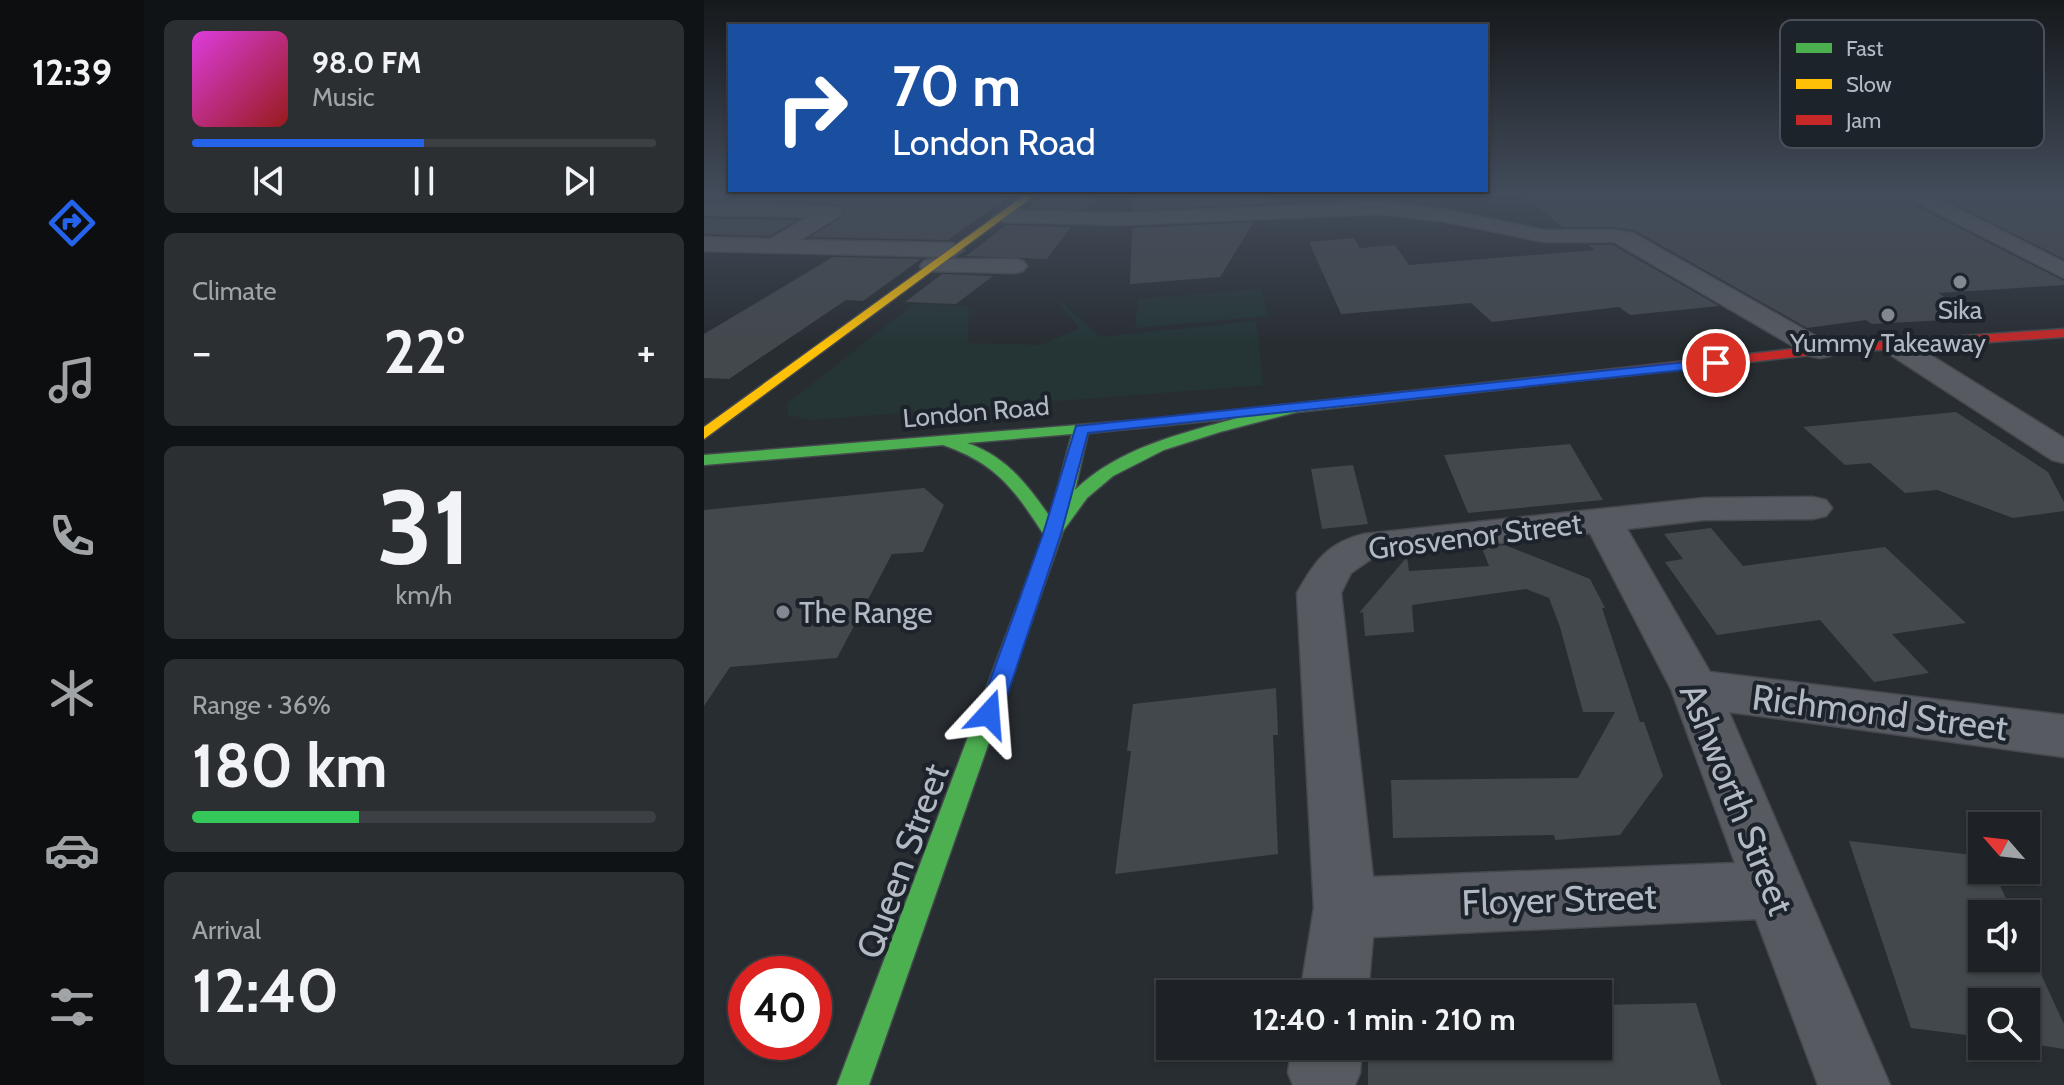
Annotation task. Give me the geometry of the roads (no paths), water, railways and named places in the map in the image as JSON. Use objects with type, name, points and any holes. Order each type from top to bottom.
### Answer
[{"type":"main road","points":[[704,434],[959,246]]},
{"type":"main road","name":"London Road","points":[[704,460],[1081,429],[1820,350],[2064,333]]},
{"type":"main road","points":[[754,397],[749,414],[760,430],[800,452]]},
{"type":"main road","points":[[947,441],[975,448],[1007,467],[1052,534],[1085,490],[1117,466],[1158,449],[1301,406]]},
{"type":"main road","name":"Queen Street","points":[[853,1085],[926,894],[1052,534],[1078,452],[1081,429]]},
{"type":"street","points":[[798,246],[953,250]]},
{"type":"street","points":[[1638,246],[1820,350]]},
{"type":"street","points":[[2017,246],[2061,268]]},
{"type":"street","points":[[932,266],[1015,266]]},
{"type":"street","points":[[1893,344],[2064,453]]},
{"type":"street","name":"Grosvenor Street","points":[[1336,980],[1345,908],[1319,593],[1334,565],[1364,546],[1704,509],[1813,508]]},
{"type":"street","name":"Ashworth Street","points":[[1603,520],[1695,689],[1773,890],[1854,1085]]},
{"type":"street","name":"Richmond Street","points":[[1695,689],[2064,736]]},
{"type":"street","name":"Floyer Street","points":[[1345,908],[1773,890]]},
{"type":"place","name":"Sika","points":[[1960,282]]},
{"type":"place","name":"Yummy Takeaway","points":[[1888,315]]},
{"type":"place","name":"The Range","points":[[783,612]]}]
